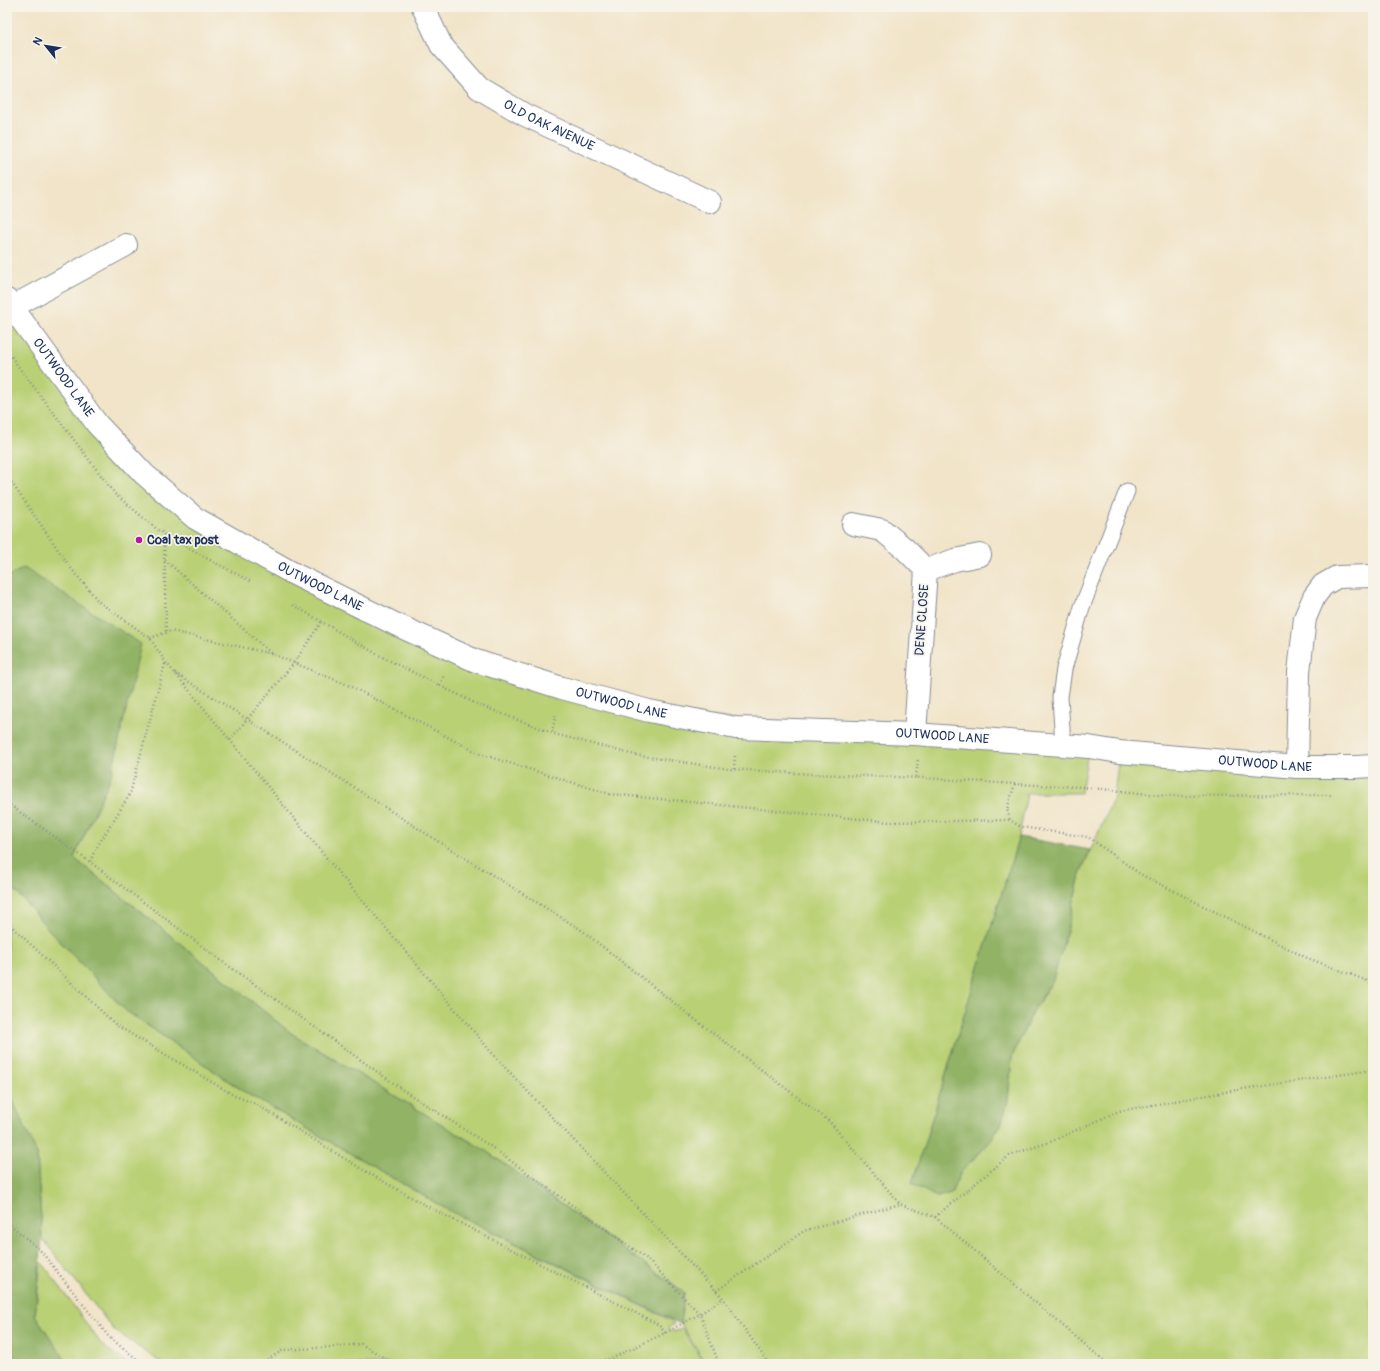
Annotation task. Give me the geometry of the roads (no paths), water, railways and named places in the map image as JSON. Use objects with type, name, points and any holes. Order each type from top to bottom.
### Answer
[{"type":"main road","name":"OLD OAK AVENUE","points":[[423,7],[441,45],[479,88],[525,115],[710,202]]},
{"type":"main road","points":[[9,304],[126,245]]},
{"type":"main road","name":"OUTWOOD LANE","points":[[9,304],[97,424],[144,474],[195,518],[294,574],[395,624],[476,661],[562,688],[649,711],[736,728],[915,734],[1089,747],[1118,752],[1297,767],[1373,766]]},
{"type":"main road","name":"DENE CLOSE","points":[[853,524],[882,530],[905,549],[926,570],[915,734]]},
{"type":"main road","points":[[926,570],[955,560],[980,555]]},
{"type":"main road","points":[[1297,767],[1300,672],[1305,618],[1314,597],[1323,585],[1336,577],[1373,576]]},
{"type":"lane","points":[[1063,745],[1060,697],[1064,669],[1082,607],[1127,492]]},
{"type":"place","name":"Coal tax post","points":[[139,540]]}]
